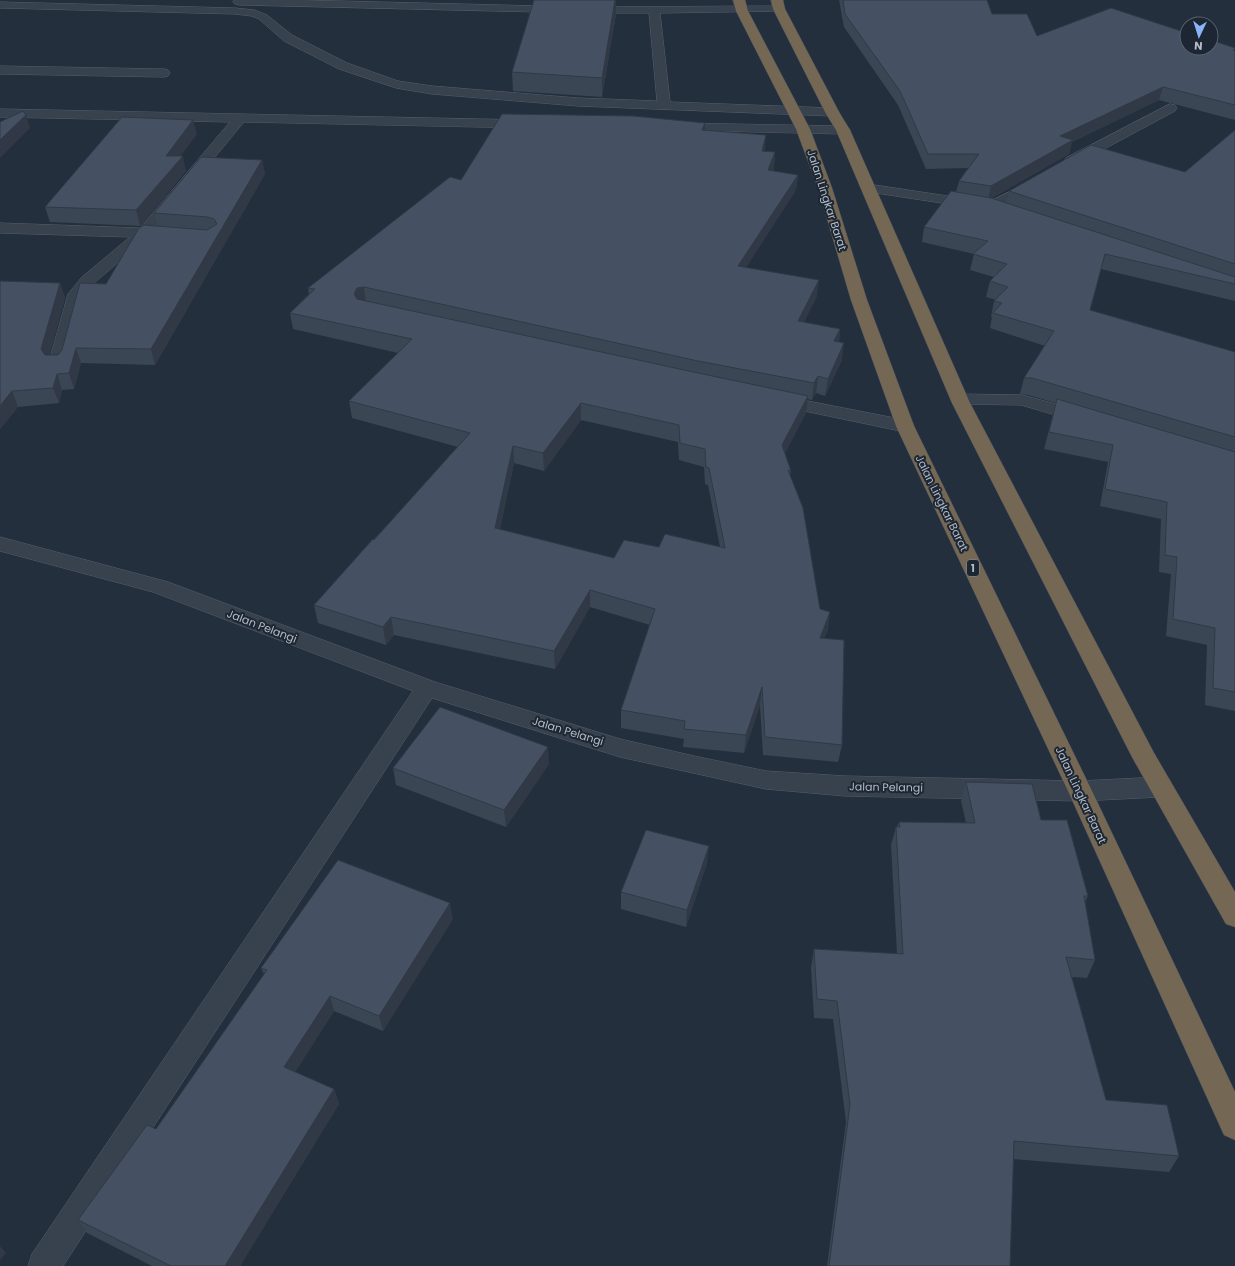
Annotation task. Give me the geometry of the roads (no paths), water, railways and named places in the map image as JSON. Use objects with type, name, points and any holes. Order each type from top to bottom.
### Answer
[{"type":"highway","name":"Jalan Lingkar Barat","points":[[741,5],[803,129],[825,188],[859,300],[905,426],[1080,791],[1235,1125]]},
{"type":"highway","points":[[778,5],[832,112],[843,130],[959,399],[1160,787],[1235,916]]},
{"type":"street","points":[[182,0],[392,6],[654,10],[741,5],[778,5]]},
{"type":"street","points":[[0,5],[247,12],[264,17],[288,38],[343,66],[396,84],[432,90],[578,102],[832,112]]},
{"type":"street","points":[[654,10],[664,106]]},
{"type":"street","points":[[0,70],[164,73]]},
{"type":"street","points":[[1060,168],[1170,108]]},
{"type":"street","points":[[0,113],[539,124]]},
{"type":"street","points":[[57,365],[76,294],[88,280],[144,233],[240,118]]},
{"type":"street","points":[[665,126],[843,130]]},
{"type":"street","points":[[990,207],[1047,176]]},
{"type":"street","points":[[868,188],[990,207],[1012,214]]},
{"type":"street","points":[[0,228],[166,234]]},
{"type":"street","points":[[759,396],[905,426]]},
{"type":"street","points":[[959,399],[1022,400],[1102,423]]},
{"type":"street","name":"Jalan Pelangi","points":[[0,544],[160,588],[427,688],[620,748],[766,780],[845,786],[1080,791],[1160,787]]},
{"type":"street","points":[[44,1266],[427,688]]}]
